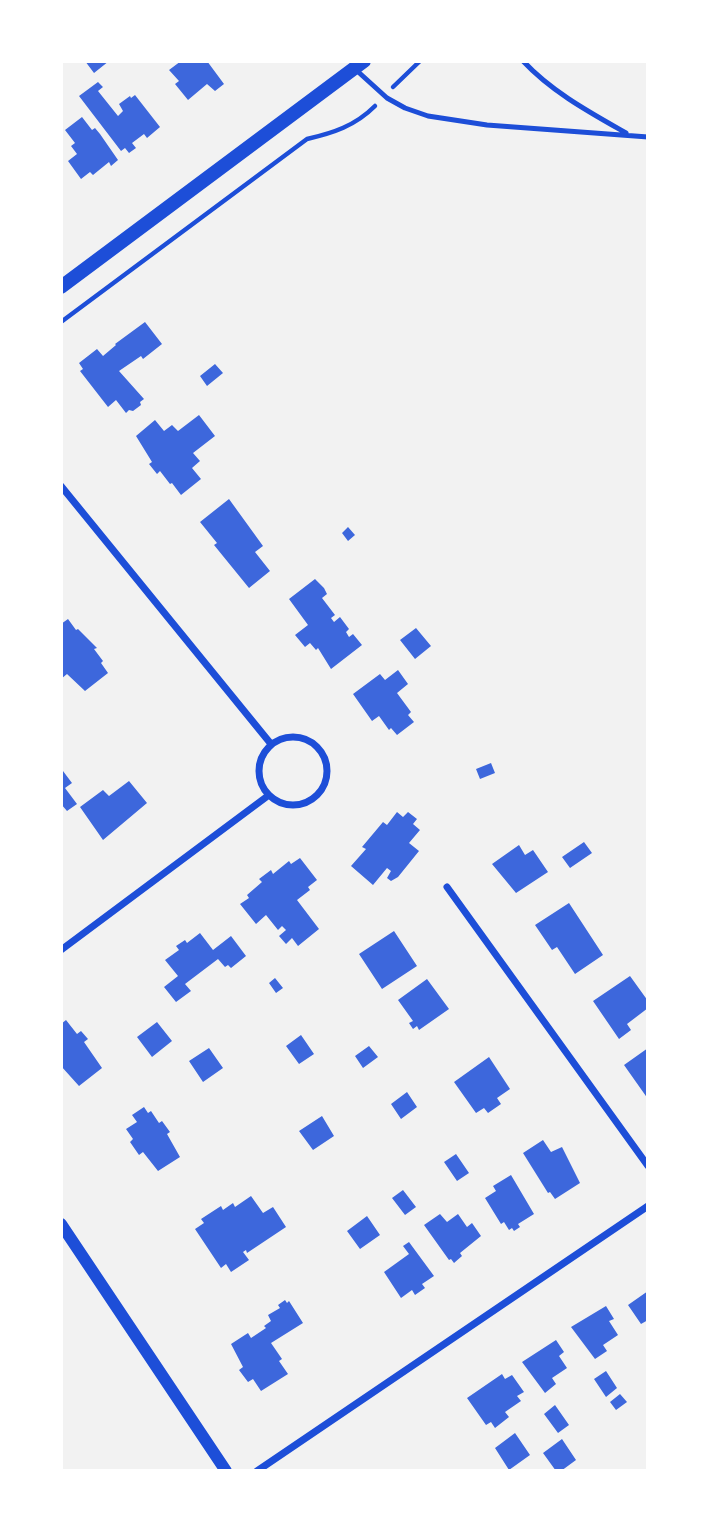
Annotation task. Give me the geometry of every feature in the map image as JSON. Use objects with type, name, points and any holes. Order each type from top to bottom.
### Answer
[{"type":"main road","points":[[61,287],[360,65]]},
{"type":"street","points":[[61,486],[271,744]]},
{"type":"street","points":[[284,737],[299,737],[313,743],[323,754],[327,768],[325,783],[317,796],[289,805],[269,795],[261,783],[259,769],[262,756],[271,744],[284,737]]},
{"type":"street","points":[[61,950],[269,795]]},
{"type":"street","points":[[447,887],[648,1166]]},
{"type":"street","points":[[257,1471],[648,1206]]},
{"type":"street","points":[[61,1224],[226,1471]]},
{"type":"lane","points":[[523,61],[535,74],[578,106],[629,135]]},
{"type":"lane","points":[[360,65],[384,96],[416,113],[445,120],[648,137]]},
{"type":"path","points":[[61,322],[307,139],[338,132],[366,115],[420,61]]},
{"type":"building","points":[[85,61],[109,61],[94,73]]},
{"type":"building","points":[[181,61],[207,61],[224,84],[215,91],[207,84],[188,100],[175,84],[179,81],[169,70]]},
{"type":"building","points":[[98,82],[103,87],[98,91],[118,116],[123,111],[119,104],[135,95],[160,127],[147,138],[144,134],[132,143],[136,148],[129,153],[125,148],[121,151],[79,96]]},
{"type":"building","points":[[82,117],[92,130],[95,128],[118,160],[111,166],[109,162],[93,175],[90,172],[81,179],[68,161],[77,154],[71,146],[75,143],[65,130]]},
{"type":"building","points":[[145,322],[162,344],[143,359],[141,356],[119,371],[144,399],[140,402],[141,405],[126,413],[116,400],[108,407],[80,371],[83,369],[79,363],[97,349],[103,356]]},
{"type":"building","points":[[215,364],[223,373],[207,386],[200,376]]},
{"type":"building","points":[[199,415],[215,436],[193,453],[200,461],[192,468],[201,479],[181,495],[160,471],[157,474],[149,464],[152,462],[136,436],[155,420],[164,431],[172,425],[178,431]]},
{"type":"building","points":[[229,499],[263,546],[255,552],[270,571],[249,588],[214,545],[217,543],[200,522]]},
{"type":"building","points":[[348,527],[355,535],[348,541],[342,533]]},
{"type":"building","points":[[315,579],[327,594],[322,598],[335,615],[331,618],[334,622],[340,617],[349,629],[346,632],[349,637],[353,634],[362,645],[331,669],[318,648],[316,650],[310,643],[305,647],[295,635],[308,625],[289,599]]},
{"type":"building","points":[[68,619],[76,630],[97,648],[94,649],[108,673],[85,691],[67,674],[61,679],[61,624]]},
{"type":"building","points":[[416,628],[431,646],[415,659],[400,640]]},
{"type":"building","points":[[398,670],[408,684],[397,693],[411,712],[408,715],[414,722],[397,735],[391,728],[389,730],[379,716],[372,721],[353,694],[380,674],[385,680]]},
{"type":"building","points":[[491,763],[495,773],[480,779],[476,769]]},
{"type":"building","points":[[63,771],[72,783],[65,788],[77,804],[67,811],[61,804]]},
{"type":"building","points":[[129,781],[147,803],[103,840],[80,807],[103,790],[109,796]]},
{"type":"building","points":[[397,812],[403,817],[408,812],[417,819],[413,824],[420,830],[409,843],[419,851],[398,877],[391,881],[387,878],[391,871],[387,868],[373,885],[351,866],[366,849],[362,847],[383,822],[387,825]]},
{"type":"building","points":[[584,842],[592,853],[570,868],[562,857]]},
{"type":"building","points":[[519,845],[525,855],[533,850],[548,872],[516,893],[492,864]]},
{"type":"building","points":[[300,858],[317,880],[308,887],[310,890],[297,900],[319,929],[298,946],[292,938],[286,944],[279,936],[286,930],[282,926],[278,930],[266,915],[256,924],[240,904],[249,898],[247,895],[262,882],[259,879],[271,870],[273,874],[289,861],[291,864]]},
{"type":"building","points":[[569,903],[603,955],[575,974],[557,947],[552,950],[535,925]]},
{"type":"building","points":[[394,931],[417,966],[382,989],[359,954]]},
{"type":"building","points":[[200,933],[213,950],[231,936],[246,956],[231,968],[228,965],[225,967],[218,959],[185,984],[191,991],[176,1002],[164,987],[178,976],[165,960],[179,950],[176,946],[185,940],[187,943]]},
{"type":"building","points":[[630,976],[648,1001],[648,1008],[627,1024],[631,1030],[619,1039],[593,1001]]},
{"type":"building","points":[[275,978],[283,988],[276,993],[269,983]]},
{"type":"building","points":[[427,979],[449,1009],[419,1030],[417,1026],[413,1029],[409,1023],[413,1021],[398,1000]]},
{"type":"building","points":[[66,1020],[77,1034],[81,1031],[88,1039],[84,1042],[102,1068],[79,1086],[61,1066],[61,1024]]},
{"type":"building","points":[[157,1022],[172,1041],[152,1057],[137,1037]]},
{"type":"building","points":[[301,1035],[314,1054],[299,1064],[286,1046]]},
{"type":"building","points":[[369,1046],[378,1057],[363,1068],[355,1056]]},
{"type":"building","points":[[209,1048],[223,1068],[203,1082],[189,1061]]},
{"type":"building","points":[[648,1048],[648,1099],[624,1065]]},
{"type":"building","points":[[489,1057],[510,1089],[497,1098],[501,1104],[488,1113],[484,1108],[476,1113],[454,1082]]},
{"type":"building","points":[[407,1092],[417,1107],[401,1119],[391,1104]]},
{"type":"building","points":[[144,1107],[148,1113],[151,1111],[159,1123],[162,1121],[170,1132],[167,1134],[180,1157],[158,1171],[143,1152],[139,1155],[130,1142],[133,1139],[126,1129],[137,1122],[132,1115]]},
{"type":"building","points":[[322,1116],[334,1136],[313,1150],[299,1131]]},
{"type":"building","points":[[543,1140],[551,1152],[562,1147],[580,1183],[555,1199],[548,1193],[523,1153]]},
{"type":"building","points":[[456,1154],[469,1173],[457,1181],[444,1162]]},
{"type":"building","points":[[511,1175],[534,1214],[518,1224],[520,1227],[514,1231],[512,1228],[509,1230],[504,1222],[501,1224],[485,1198],[496,1191],[493,1186]]},
{"type":"building","points":[[403,1190],[416,1207],[405,1215],[392,1198]]},
{"type":"building","points":[[251,1196],[263,1213],[273,1207],[286,1227],[247,1253],[246,1250],[243,1252],[249,1260],[231,1272],[226,1264],[221,1268],[195,1229],[204,1223],[201,1219],[221,1206],[223,1210],[233,1203],[235,1207]]},
{"type":"building","points":[[440,1214],[447,1222],[458,1214],[467,1227],[472,1223],[481,1236],[460,1253],[462,1256],[454,1263],[424,1225]]},
{"type":"building","points":[[367,1216],[380,1235],[360,1249],[347,1231]]},
{"type":"building","points":[[409,1242],[434,1276],[422,1284],[425,1288],[415,1295],[412,1290],[401,1298],[384,1272],[409,1254],[403,1246]]},
{"type":"building","points":[[648,1291],[648,1320],[641,1324],[628,1305]]},
{"type":"building","points":[[285,1300],[287,1303],[289,1301],[303,1323],[271,1343],[288,1374],[261,1391],[253,1379],[248,1382],[239,1370],[243,1367],[231,1344],[248,1333],[251,1338],[266,1328],[264,1326],[271,1321],[268,1315],[280,1308],[278,1305]]},
{"type":"building","points":[[606,1306],[614,1319],[609,1321],[618,1335],[603,1345],[607,1351],[595,1359],[571,1327]]},
{"type":"building","points":[[556,1340],[564,1352],[559,1356],[567,1368],[552,1378],[556,1384],[545,1393],[522,1362]]},
{"type":"building","points":[[606,1371],[617,1388],[606,1397],[594,1379]]},
{"type":"building","points":[[502,1374],[505,1379],[512,1375],[524,1392],[517,1396],[521,1401],[505,1412],[509,1417],[495,1428],[491,1422],[486,1425],[467,1398]]},
{"type":"building","points":[[620,1394],[627,1402],[616,1410],[610,1402]]},
{"type":"building","points":[[555,1405],[569,1425],[558,1433],[544,1414]]},
{"type":"building","points":[[515,1433],[530,1455],[509,1470],[495,1448]]},
{"type":"building","points":[[562,1439],[576,1460],[561,1471],[556,1471],[543,1453]]}]
